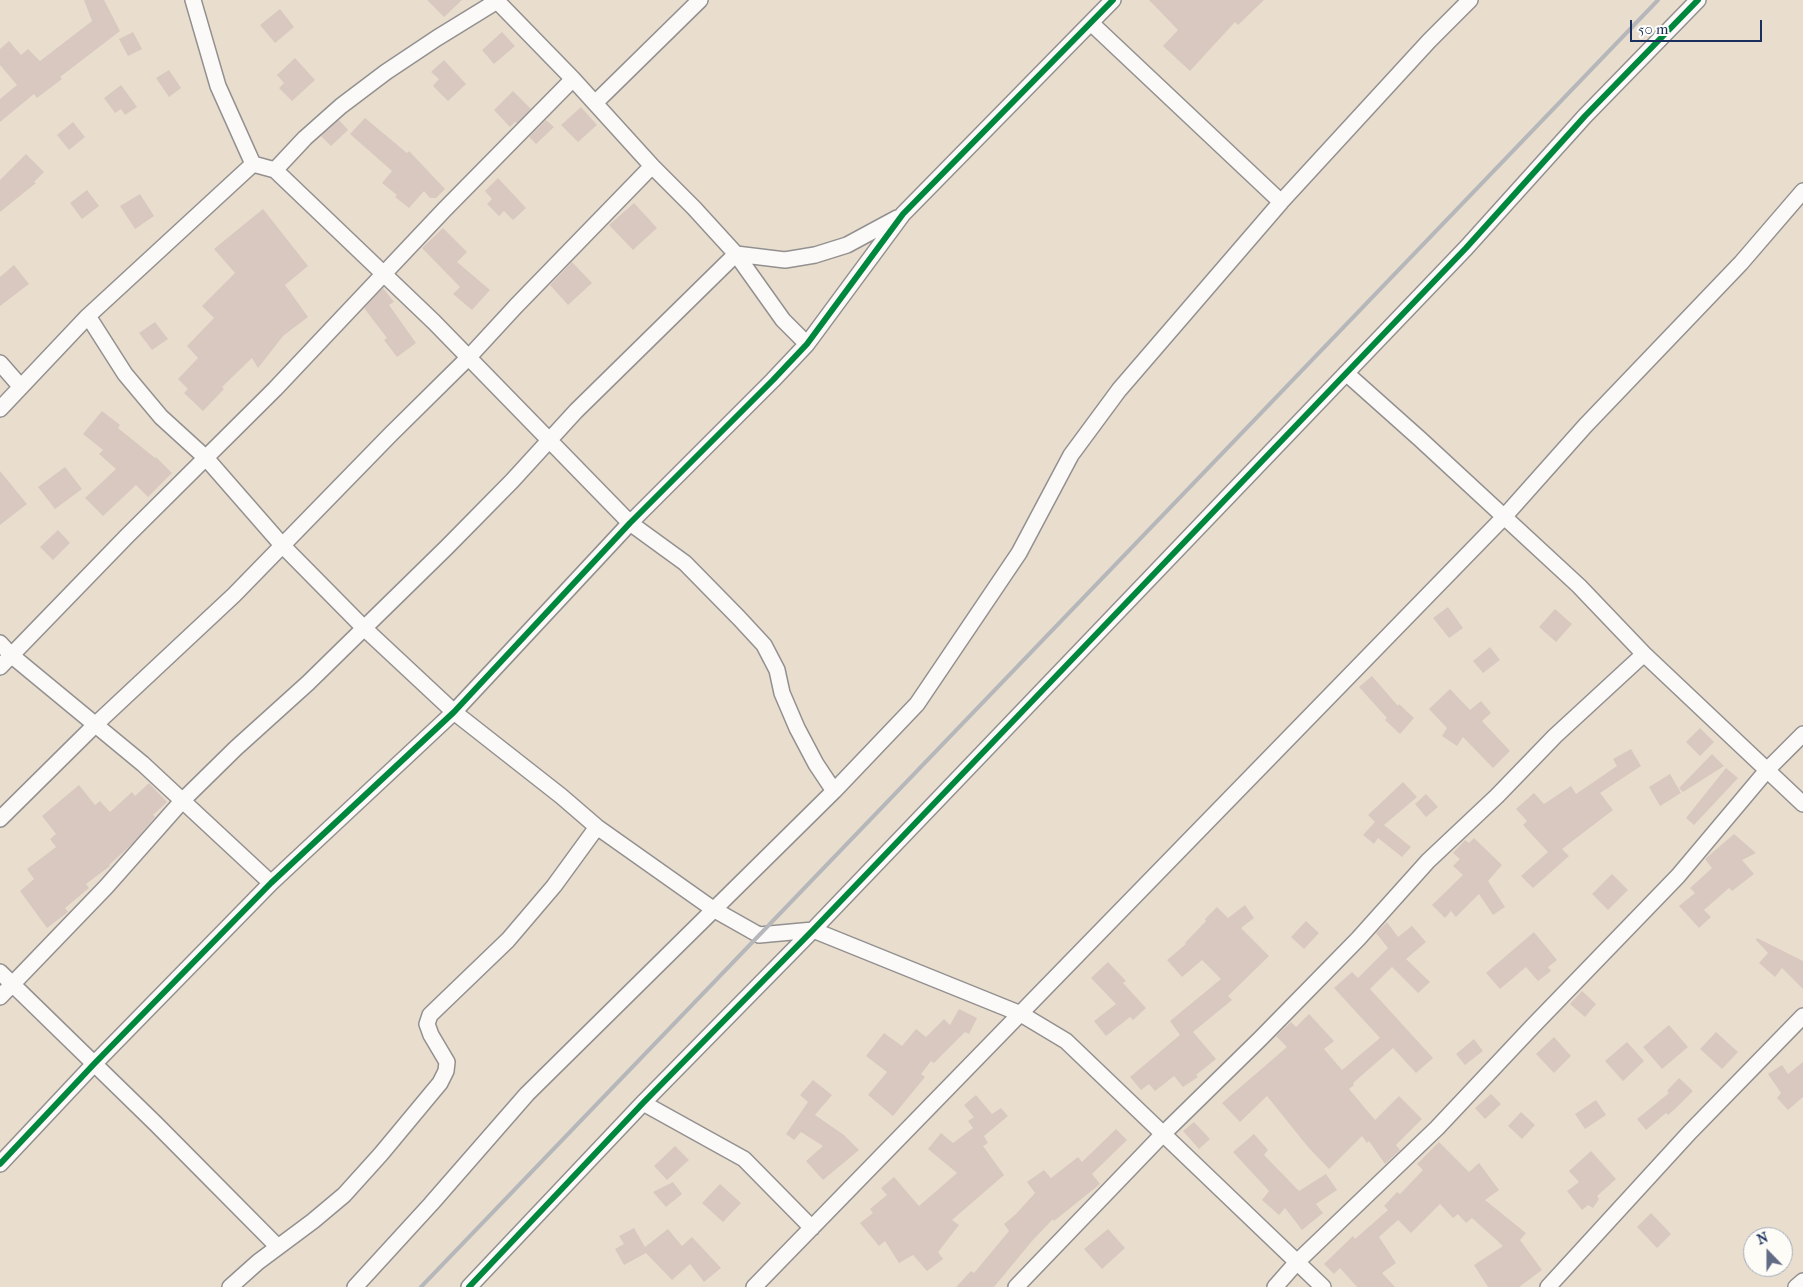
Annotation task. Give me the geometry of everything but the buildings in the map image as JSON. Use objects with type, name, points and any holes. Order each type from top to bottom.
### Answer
[{"type":"street","points":[[193,0],[218,86],[253,164]]},
{"type":"street","points":[[595,103],[700,0]]},
{"type":"street","points":[[0,1164],[94,1064],[271,883],[454,712],[630,523],[807,344],[903,214],[1113,0]]},
{"type":"street","points":[[355,1287],[431,1204],[527,1094],[834,792],[917,704],[1019,553],[1071,455],[1119,390],[1281,202],[1429,41],[1470,0]]},
{"type":"street","points":[[469,1287],[643,1103],[813,930],[1466,248],[1585,116],[1698,0]]},
{"type":"street","points":[[275,170],[305,138],[342,106],[437,38],[497,1],[573,79],[736,254],[783,320],[807,344]]},
{"type":"street","points":[[1091,23],[1281,202]]},
{"type":"street","points":[[0,667],[275,389],[383,274],[573,79]]},
{"type":"street","points":[[253,164],[275,170],[468,357],[630,523],[685,563],[764,645],[777,670],[782,693],[798,728],[816,764],[834,792]]},
{"type":"street","points":[[0,409],[88,316],[253,164]]},
{"type":"street","points":[[0,819],[96,724],[234,595],[468,357],[652,166]]},
{"type":"street","points":[[754,1287],[1504,517],[1585,426],[1741,263],[1803,191]]},
{"type":"street","points":[[736,254],[785,260],[815,255],[847,246],[903,214]]},
{"type":"street","points":[[0,997],[106,887],[183,800],[447,547],[588,399],[736,254]]},
{"type":"street","points":[[88,316],[125,374],[161,417],[206,458],[282,545],[364,628],[454,712],[561,796],[597,827],[713,909],[759,935],[813,930],[1021,1014],[1066,1041],[1323,1287]]},
{"type":"street","points":[[0,363],[21,387]]},
{"type":"street","points":[[1346,373],[1579,586],[1644,654],[1803,804]]},
{"type":"street","points":[[0,643],[11,655],[96,724],[183,800],[271,883]]},
{"type":"street","points":[[1016,1287],[1164,1134],[1358,939],[1428,860],[1497,796],[1555,736],[1644,654]]},
{"type":"street","points":[[1275,1287],[1297,1262],[1437,1128],[1678,876],[1768,770],[1803,735]]},
{"type":"street","points":[[230,1287],[277,1246],[313,1221],[344,1194],[381,1154],[440,1083],[446,1071],[447,1062],[431,1035],[427,1024],[430,1015],[508,940],[554,886],[597,827]]},
{"type":"street","points":[[0,972],[277,1246]]},
{"type":"street","points":[[1548,1287],[1690,1132],[1803,1016]]},
{"type":"street","points":[[643,1103],[744,1159],[812,1228]]},
{"type":"street","points":[[1796,1287],[1803,1280]]},
{"type":"railway","points":[[421,1287],[1658,0]]},
{"type":"cycle path","points":[[0,1164],[94,1064],[271,883],[454,712],[630,523],[773,380],[807,344],[903,214],[1113,0]]},
{"type":"cycle path","points":[[469,1287],[643,1103],[813,930],[1466,248],[1585,116],[1698,0]]}]
